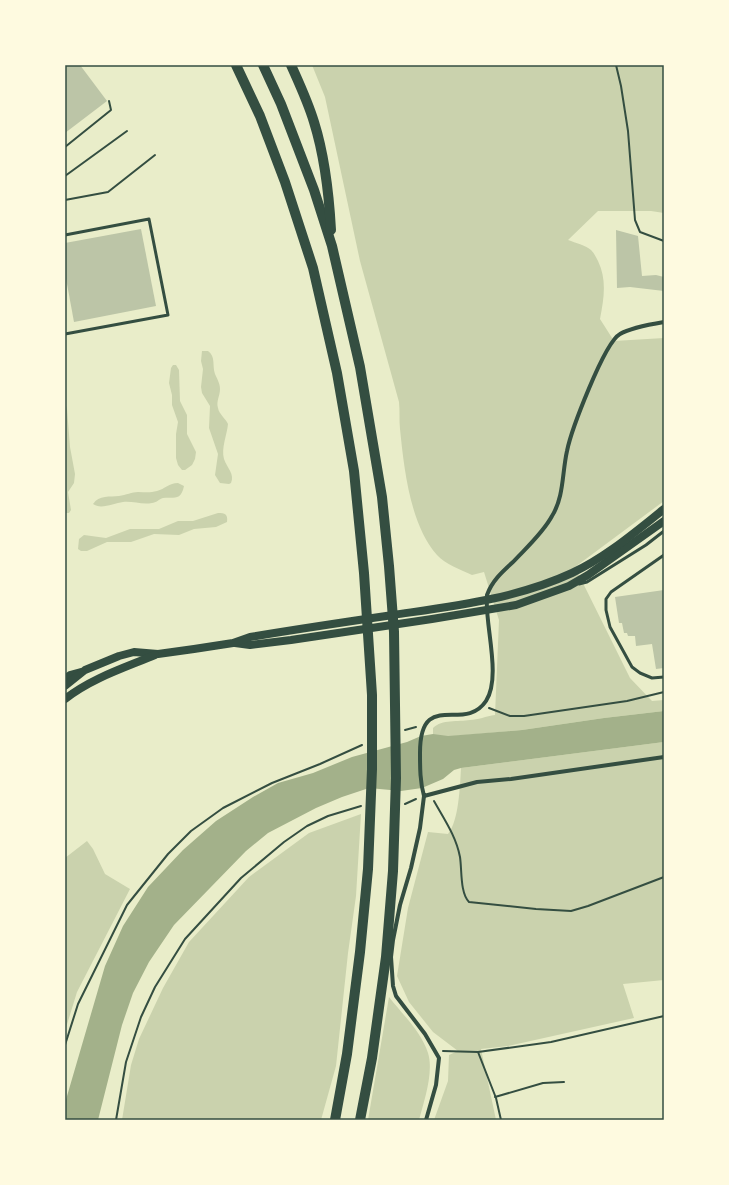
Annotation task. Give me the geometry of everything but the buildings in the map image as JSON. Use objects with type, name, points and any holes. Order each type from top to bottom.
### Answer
[{"type":"highway","points":[[236,65],[260,116],[282,174],[313,268],[337,373],[354,471],[364,573],[372,694],[371,818],[368,870],[360,952],[347,1054],[334,1120]]},
{"type":"highway","points":[[263,65],[281,104],[314,190],[332,246],[360,367],[382,497],[389,566],[394,632],[395,677],[396,778],[393,871],[386,957],[372,1058],[360,1120]]},
{"type":"highway","points":[[291,65],[314,122],[323,157],[328,187],[332,246]]},
{"type":"main road","points":[[65,698],[100,677],[158,654],[233,643],[250,637],[486,601],[533,589],[572,573],[597,559],[664,509]]},
{"type":"main road","points":[[233,643],[250,645],[516,605],[570,586],[664,521]]},
{"type":"main road","points":[[488,610],[496,603],[523,596],[533,589]]},
{"type":"main road","points":[[416,612],[435,612],[480,607],[488,610]]},
{"type":"main road","points":[[65,679],[70,675],[119,656],[134,652],[158,654]]},
{"type":"main road","points":[[65,686],[85,670]]},
{"type":"street","points":[[426,1120],[436,1085],[439,1058],[425,1034],[396,996],[391,973],[392,940],[420,828],[424,796],[420,780],[420,742],[422,732],[425,724],[431,719],[438,716],[463,714],[474,711],[486,700],[489,694],[492,674],[488,610],[486,601],[486,594],[490,585],[543,529],[552,517],[558,505],[571,435],[606,351],[615,338],[620,334],[647,325],[664,322]]},
{"type":"street","points":[[424,796],[477,782],[511,779],[664,757]]},
{"type":"lane","points":[[65,235],[150,219],[168,315],[65,334]]},
{"type":"lane","points":[[570,586],[587,582],[646,545],[664,530]]},
{"type":"lane","points":[[664,555],[611,592],[606,599],[606,610],[610,627],[632,667],[640,674],[652,678],[664,677]]},
{"type":"path","points":[[616,65],[628,131],[635,220],[640,232],[664,241]]},
{"type":"path","points":[[65,147],[111,110],[109,101]]},
{"type":"path","points":[[65,176],[127,131]]},
{"type":"path","points":[[65,200],[108,192],[155,155]]},
{"type":"path","points":[[482,705],[510,716],[524,716],[627,701],[664,692]]},
{"type":"path","points":[[404,731],[425,724]]},
{"type":"path","points":[[65,1045],[78,1004],[127,905],[172,849],[191,831],[223,808],[272,782],[320,764],[368,743]]},
{"type":"path","points":[[430,794],[454,837],[460,857],[464,893],[469,902],[536,909],[571,910],[588,906],[664,876]]},
{"type":"path","points":[[398,804],[406,804],[424,796]]},
{"type":"path","points":[[116,1120],[126,1062],[141,1017],[154,987],[185,939],[242,878],[284,842],[307,826],[328,816],[358,806],[366,806]]},
{"type":"path","points":[[435,1051],[478,1052],[551,1042],[664,1016]]},
{"type":"path","points":[[478,1052],[495,1097],[501,1120]]},
{"type":"path","points":[[495,1097],[543,1083],[564,1082]]},
{"type":"shaded area","points":[[312,65],[664,65],[664,213],[651,211],[598,211],[568,240],[589,248],[598,261],[604,282],[600,319],[614,341],[664,338],[664,501],[575,567],[630,678],[652,701],[664,700],[664,711],[522,730],[433,738],[433,728],[441,723],[473,720],[495,715],[499,620],[484,572],[472,575],[440,558],[428,543],[414,512],[406,478],[400,426],[399,402],[360,261],[325,97]]},
{"type":"shaded area","points":[[202,351],[208,351],[212,356],[214,371],[220,387],[217,403],[218,408],[228,424],[223,455],[232,477],[231,483],[229,484],[220,483],[215,475],[218,454],[209,428],[210,406],[202,393],[201,387],[203,369],[201,361]]},
{"type":"shaded area","points":[[173,365],[176,365],[179,370],[180,401],[187,415],[187,434],[196,452],[192,465],[185,470],[182,470],[178,465],[176,458],[176,434],[178,422],[172,405],[172,395],[169,383],[171,368]]},
{"type":"shaded area","points":[[65,402],[67,409],[70,447],[75,474],[74,483],[68,492],[71,510],[69,513],[66,513],[65,510]]},
{"type":"shaded area","points":[[178,483],[184,486],[183,491],[179,496],[174,498],[163,498],[155,502],[148,503],[123,502],[108,506],[96,506],[93,504],[101,498],[136,492],[154,492]]},
{"type":"shaded area","points":[[218,513],[226,514],[227,522],[216,527],[194,529],[179,535],[154,534],[131,542],[107,542],[87,551],[81,551],[78,549],[79,539],[84,535],[106,538],[130,529],[159,529],[178,521],[193,521]]},
{"type":"shaded area","points":[[664,711],[664,742],[461,768],[454,770],[443,779],[422,788],[401,791],[369,788],[316,808],[268,833],[246,851],[174,925],[149,962],[133,993],[122,1025],[98,1120],[65,1120],[65,1103],[105,966],[123,926],[148,887],[183,850],[216,821],[278,783],[313,773],[352,757],[407,742],[421,736],[433,734],[448,736],[522,730]]},
{"type":"shaded area","points":[[664,742],[664,980],[623,984],[634,1018],[508,1046],[481,1049],[496,1120],[434,1120],[448,1081],[449,1055],[458,1051],[433,1032],[409,1002],[397,976],[408,908],[428,832],[448,834],[452,828],[457,812],[461,768]]},
{"type":"shaded area","points":[[361,814],[356,896],[348,953],[336,1066],[321,1120],[122,1120],[131,1065],[139,1039],[163,988],[189,942],[249,877],[309,833]]},
{"type":"shaded area","points":[[87,841],[93,849],[105,874],[130,889],[77,992],[65,1031],[65,858]]},
{"type":"shaded area","points":[[389,997],[421,1037],[430,1061],[426,1095],[419,1120],[368,1120]]}]
